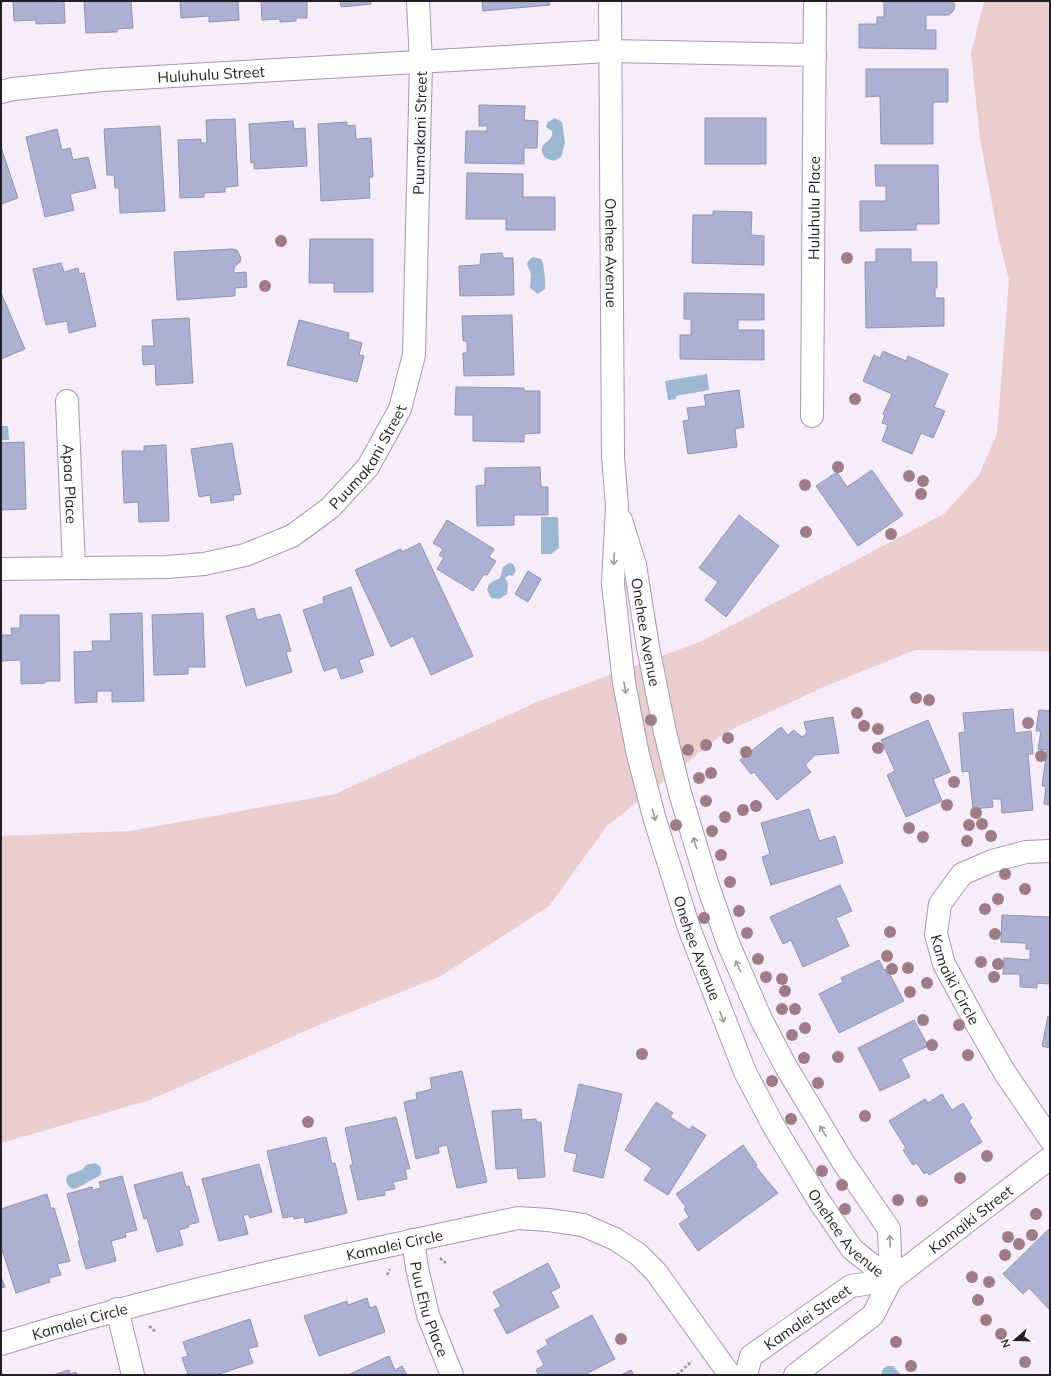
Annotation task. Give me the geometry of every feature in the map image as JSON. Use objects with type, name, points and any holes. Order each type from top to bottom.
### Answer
[{"type":"street","name":"Puumakani Street","points":[[1,569],[167,567],[204,564],[245,555],[292,536],[330,508],[368,467],[400,409],[414,355],[421,63],[418,1]]},
{"type":"street","name":"Onehee Avenue","points":[[610,1],[608,51],[613,456],[617,506],[613,584],[624,683],[638,754],[655,820],[689,928],[745,1072],[773,1124],[819,1200],[852,1249],[891,1280]]},
{"type":"street","name":"Huluhulu Place","points":[[812,416],[815,1]]},
{"type":"street","name":"Huluhulu Street","points":[[1,92],[13,89],[103,80],[421,63],[608,51],[815,55]]},
{"type":"street","name":"Apaa Place","points":[[67,401],[74,568]]},
{"type":"street","name":"Onehee Avenue","points":[[617,506],[635,565],[657,693],[680,793],[708,886],[728,943],[761,1019],[785,1066],[843,1162],[889,1229],[891,1280]]},
{"type":"street","name":"Kamaiki Circle","points":[[1050,851],[1026,852],[992,861],[962,874],[940,904],[936,934],[944,964],[976,1023],[1005,1073],[1050,1139]]},
{"type":"street","name":"Kamaiki Street","points":[[891,1280],[1050,1158]]},
{"type":"street","name":"Kamalei Circle","points":[[1,1344],[117,1309],[245,1278],[518,1218],[548,1220],[583,1225],[615,1239],[638,1254],[656,1272],[730,1375]]},
{"type":"street","name":"Puu Ehu Place","points":[[413,1240],[417,1268],[428,1315],[452,1375]]},
{"type":"street","name":"Kamalei Street","points":[[746,1375],[751,1356],[851,1286],[891,1280]]},
{"type":"street","points":[[795,1375],[873,1315],[891,1280]]},
{"type":"street","points":[[117,1309],[133,1375]]},
{"type":"path","points":[[677,1375],[690,1362]]},
{"type":"shaded area","points":[[984,1],[1050,1],[1050,651],[915,650],[828,685],[724,733],[607,826],[549,906],[441,976],[321,1024],[150,1100],[1,1143],[1,836],[130,831],[335,794],[537,702],[702,641],[944,514],[979,475],[997,434],[1009,280],[998,236],[980,139],[971,53]]},
{"type":"water","points":[[555,118],[562,122],[565,143],[561,157],[554,161],[545,158],[542,148],[552,135],[552,131],[546,127],[547,123]]},
{"type":"water","points":[[533,257],[541,259],[544,269],[545,289],[538,294],[530,288],[531,274],[527,264]]},
{"type":"water","points":[[707,374],[709,390],[676,396],[676,399],[668,400],[665,381]]},
{"type":"water","points":[[1,426],[8,426],[9,440],[1,440]]},
{"type":"water","points":[[541,517],[558,517],[559,548],[551,554],[541,554]]},
{"type":"water","points":[[509,563],[513,564],[516,570],[513,576],[509,575],[505,578],[508,583],[507,594],[499,599],[491,598],[487,590],[490,583],[500,578],[503,567]]},
{"type":"water","points":[[95,1163],[101,1167],[101,1173],[99,1176],[77,1188],[73,1189],[68,1185],[66,1179],[68,1175],[82,1170],[86,1165]]},
{"type":"water","points":[[887,1366],[893,1366],[901,1375],[881,1375],[883,1369]]},
{"type":"building","points":[[13,1],[64,1],[65,23],[36,24],[36,20],[14,21]]},
{"type":"building","points":[[84,1],[131,1],[133,28],[117,29],[117,32],[86,33]]},
{"type":"building","points":[[180,1],[238,1],[239,20],[209,22],[209,16],[181,18]]},
{"type":"building","points":[[261,1],[307,1],[307,18],[296,18],[296,21],[280,22],[280,19],[262,20]]},
{"type":"building","points":[[340,1],[370,1],[371,4],[341,7]]},
{"type":"building","points":[[482,1],[549,1],[550,5],[483,11]]},
{"type":"building","points":[[884,1],[952,1],[955,4],[954,10],[949,15],[926,15],[926,30],[936,30],[936,49],[859,48],[859,24],[877,24],[877,17],[884,17]]},
{"type":"building","points":[[866,69],[948,69],[948,102],[933,102],[933,144],[881,144],[880,96],[866,97]]},
{"type":"building","points":[[479,105],[525,106],[524,120],[538,121],[537,148],[524,148],[524,164],[465,163],[466,131],[487,131],[487,126],[479,126]]},
{"type":"building","points":[[705,118],[766,118],[766,164],[705,164]]},
{"type":"building","points":[[235,119],[238,186],[225,187],[225,192],[204,193],[204,197],[180,198],[178,140],[201,139],[201,143],[207,143],[206,120]]},
{"type":"building","points":[[293,121],[294,129],[305,128],[307,166],[254,169],[254,162],[251,163],[249,124]]},
{"type":"building","points":[[347,122],[347,126],[355,125],[356,139],[371,138],[373,177],[369,177],[370,198],[321,201],[318,124]]},
{"type":"building","points":[[160,126],[165,211],[120,213],[119,188],[115,188],[114,175],[107,175],[104,129]]},
{"type":"building","points":[[57,129],[62,150],[70,148],[73,160],[88,157],[96,188],[70,194],[74,210],[45,217],[26,137]]},
{"type":"building","points":[[1,147],[18,198],[1,204]]},
{"type":"building","points":[[875,165],[938,165],[939,224],[916,224],[916,230],[860,231],[860,201],[886,201],[886,186],[876,186]]},
{"type":"building","points":[[467,173],[523,174],[523,197],[555,197],[555,230],[506,230],[506,219],[466,219]]},
{"type":"building","points":[[713,211],[752,212],[751,235],[764,236],[764,265],[692,263],[693,215],[713,215]]},
{"type":"building","points":[[310,239],[373,239],[373,292],[334,292],[334,283],[309,283]]},
{"type":"building","points":[[876,249],[911,249],[911,262],[937,262],[937,288],[935,288],[935,298],[944,298],[944,326],[866,328],[865,262],[876,262]]},
{"type":"building","points":[[237,250],[241,258],[240,262],[234,267],[234,273],[246,272],[247,287],[235,288],[235,296],[177,300],[174,252]]},
{"type":"building","points":[[502,253],[503,258],[513,258],[514,295],[460,296],[459,266],[480,265],[481,254]]},
{"type":"building","points":[[61,263],[64,272],[78,268],[79,274],[84,273],[96,326],[69,333],[67,321],[46,325],[33,269]]},
{"type":"building","points":[[1,293],[25,349],[1,359]]},
{"type":"building","points":[[684,293],[764,294],[764,320],[738,320],[738,330],[764,330],[764,360],[680,359],[680,335],[691,335],[691,319],[684,319]]},
{"type":"building","points":[[512,315],[514,375],[464,376],[463,353],[467,353],[467,341],[463,341],[462,316]]},
{"type":"building","points":[[189,318],[193,383],[156,385],[155,364],[143,365],[142,346],[154,346],[152,320]]},
{"type":"building","points":[[299,320],[349,333],[348,339],[362,343],[359,355],[364,356],[357,382],[287,365]]},
{"type":"building","points":[[883,351],[906,361],[908,356],[948,374],[934,407],[945,411],[933,438],[921,433],[912,454],[882,441],[888,425],[882,423],[885,415],[883,414],[892,394],[863,381],[874,355],[880,358]]},
{"type":"building","points":[[456,387],[524,388],[524,391],[540,391],[540,433],[524,434],[524,442],[473,441],[473,415],[455,415]]},
{"type":"building","points":[[739,390],[744,427],[735,429],[737,447],[688,454],[683,421],[689,420],[687,408],[706,406],[704,395]]},
{"type":"building","points":[[24,442],[26,509],[1,510],[1,443]]},
{"type":"building","points":[[232,443],[241,494],[233,495],[234,500],[211,503],[210,495],[199,497],[191,449]]},
{"type":"building","points":[[166,445],[169,521],[139,522],[138,502],[124,503],[122,451],[144,451],[144,446]]},
{"type":"building","points":[[540,467],[541,487],[548,487],[548,515],[514,515],[514,525],[477,526],[476,486],[485,485],[485,468]]},
{"type":"building","points":[[872,470],[903,515],[858,546],[816,486],[837,472],[847,487]]},
{"type":"building","points":[[739,515],[779,546],[726,617],[705,600],[718,582],[699,568]]},
{"type":"building","points":[[447,520],[494,549],[489,557],[496,561],[487,575],[484,574],[473,591],[437,569],[444,558],[439,555],[443,549],[433,543]]},
{"type":"building","points":[[420,543],[473,656],[431,675],[413,636],[391,647],[355,570],[401,549],[402,552]]},
{"type":"building","points":[[528,571],[541,579],[528,602],[515,594]]},
{"type":"building","points":[[351,587],[374,655],[359,660],[363,672],[341,679],[337,667],[324,671],[303,610],[324,603],[323,597]]},
{"type":"building","points":[[254,608],[257,620],[280,614],[291,651],[286,652],[292,672],[246,686],[226,616]]},
{"type":"building","points":[[142,613],[144,701],[112,702],[112,691],[97,691],[97,702],[75,703],[74,652],[93,651],[92,641],[111,641],[110,614]]},
{"type":"building","points":[[203,613],[205,667],[188,667],[188,674],[154,675],[152,615]]},
{"type":"building","points":[[20,615],[59,615],[60,681],[21,684],[21,660],[1,661],[1,635],[12,635],[11,628],[20,628]]},
{"type":"building","points":[[1013,709],[1015,733],[1031,731],[1033,754],[1028,754],[1033,810],[1002,813],[1001,799],[992,799],[993,807],[973,809],[969,771],[962,772],[959,733],[965,732],[963,713]]},
{"type":"building","points":[[1039,710],[1050,711],[1050,805],[1044,804],[1046,786],[1042,786],[1047,750],[1038,749],[1041,731],[1036,731]]},
{"type":"building","points":[[833,717],[839,753],[815,755],[805,765],[811,772],[777,800],[754,772],[751,774],[740,760],[781,727],[788,735],[794,730],[802,737],[807,733],[804,722]]},
{"type":"building","points":[[928,720],[950,772],[933,779],[942,801],[906,817],[887,775],[895,771],[881,740]]},
{"type":"building","points":[[809,809],[819,841],[835,836],[843,863],[771,885],[762,857],[770,854],[761,823]]},
{"type":"building","points":[[840,885],[852,911],[836,918],[849,946],[803,967],[791,940],[783,944],[770,917]]},
{"type":"building","points":[[1002,915],[1050,917],[1050,984],[1037,983],[1037,988],[1020,987],[1020,974],[1003,974],[1004,958],[1030,960],[1030,949],[1026,949],[1026,943],[1001,942]]},
{"type":"building","points":[[879,960],[884,970],[887,969],[904,1001],[839,1033],[819,994],[843,982],[841,978]]},
{"type":"building","points":[[1048,1016],[1050,1017],[1050,1048],[1042,1046]]},
{"type":"building","points":[[914,1020],[928,1046],[901,1059],[910,1077],[880,1091],[858,1048]]},
{"type":"building","points":[[462,1071],[487,1182],[457,1188],[447,1145],[438,1147],[439,1153],[416,1159],[404,1102],[417,1099],[416,1093],[432,1089],[430,1078]]},
{"type":"building","points":[[579,1084],[622,1094],[603,1178],[573,1171],[577,1154],[564,1151]]},
{"type":"building","points":[[942,1094],[952,1110],[963,1103],[972,1118],[969,1121],[982,1142],[929,1175],[927,1172],[924,1174],[917,1163],[913,1165],[903,1150],[906,1148],[889,1121],[925,1099],[928,1103]]},
{"type":"building","points":[[656,1102],[673,1113],[670,1117],[690,1130],[692,1126],[706,1135],[668,1195],[644,1180],[652,1168],[625,1150]]},
{"type":"building","points":[[521,1109],[522,1120],[536,1119],[536,1122],[541,1122],[545,1177],[518,1179],[517,1168],[496,1169],[492,1111]]},
{"type":"building","points":[[396,1117],[410,1169],[405,1169],[407,1179],[393,1182],[395,1189],[384,1191],[385,1195],[358,1200],[350,1165],[353,1165],[345,1128]]},
{"type":"building","points":[[326,1137],[332,1164],[335,1163],[347,1213],[305,1223],[304,1217],[294,1219],[294,1216],[283,1218],[267,1151]]},
{"type":"building","points":[[743,1145],[757,1165],[755,1166],[778,1193],[698,1251],[679,1224],[689,1217],[684,1209],[686,1207],[676,1194]]},
{"type":"building","points":[[259,1164],[272,1212],[250,1218],[248,1214],[243,1215],[248,1234],[219,1241],[202,1179]]},
{"type":"building","points":[[182,1172],[186,1187],[189,1186],[199,1222],[188,1225],[189,1227],[179,1230],[183,1245],[157,1252],[147,1218],[144,1219],[134,1185]]},
{"type":"building","points":[[122,1176],[137,1230],[125,1233],[126,1237],[111,1241],[116,1261],[86,1269],[67,1194],[92,1187],[93,1190],[101,1188],[99,1182]]},
{"type":"building","points":[[47,1194],[51,1208],[54,1208],[70,1261],[57,1264],[61,1275],[49,1278],[50,1282],[16,1293],[1,1246],[1,1209]]},
{"type":"building","points":[[1050,1228],[1050,1310],[1029,1288],[1023,1294],[1003,1274]]},
{"type":"building","points":[[548,1263],[560,1287],[551,1292],[559,1307],[507,1334],[494,1310],[501,1306],[493,1292]]},
{"type":"building","points":[[1,1277],[5,1287],[1,1288]]},
{"type":"building","points":[[367,1298],[370,1308],[376,1306],[385,1332],[319,1356],[304,1316],[347,1301],[348,1305]]},
{"type":"building","points":[[592,1315],[615,1359],[584,1375],[539,1375],[536,1370],[544,1365],[537,1351],[548,1345],[546,1340]]},
{"type":"building","points":[[250,1319],[258,1346],[248,1349],[253,1363],[216,1375],[188,1375],[182,1358],[188,1356],[183,1342]]},
{"type":"building","points":[[389,1356],[395,1370],[402,1366],[407,1375],[348,1375]]},
{"type":"building","points":[[69,1370],[70,1374],[76,1372],[77,1375],[53,1375]]},
{"type":"building","points":[[631,1370],[634,1375],[621,1375]]}]
